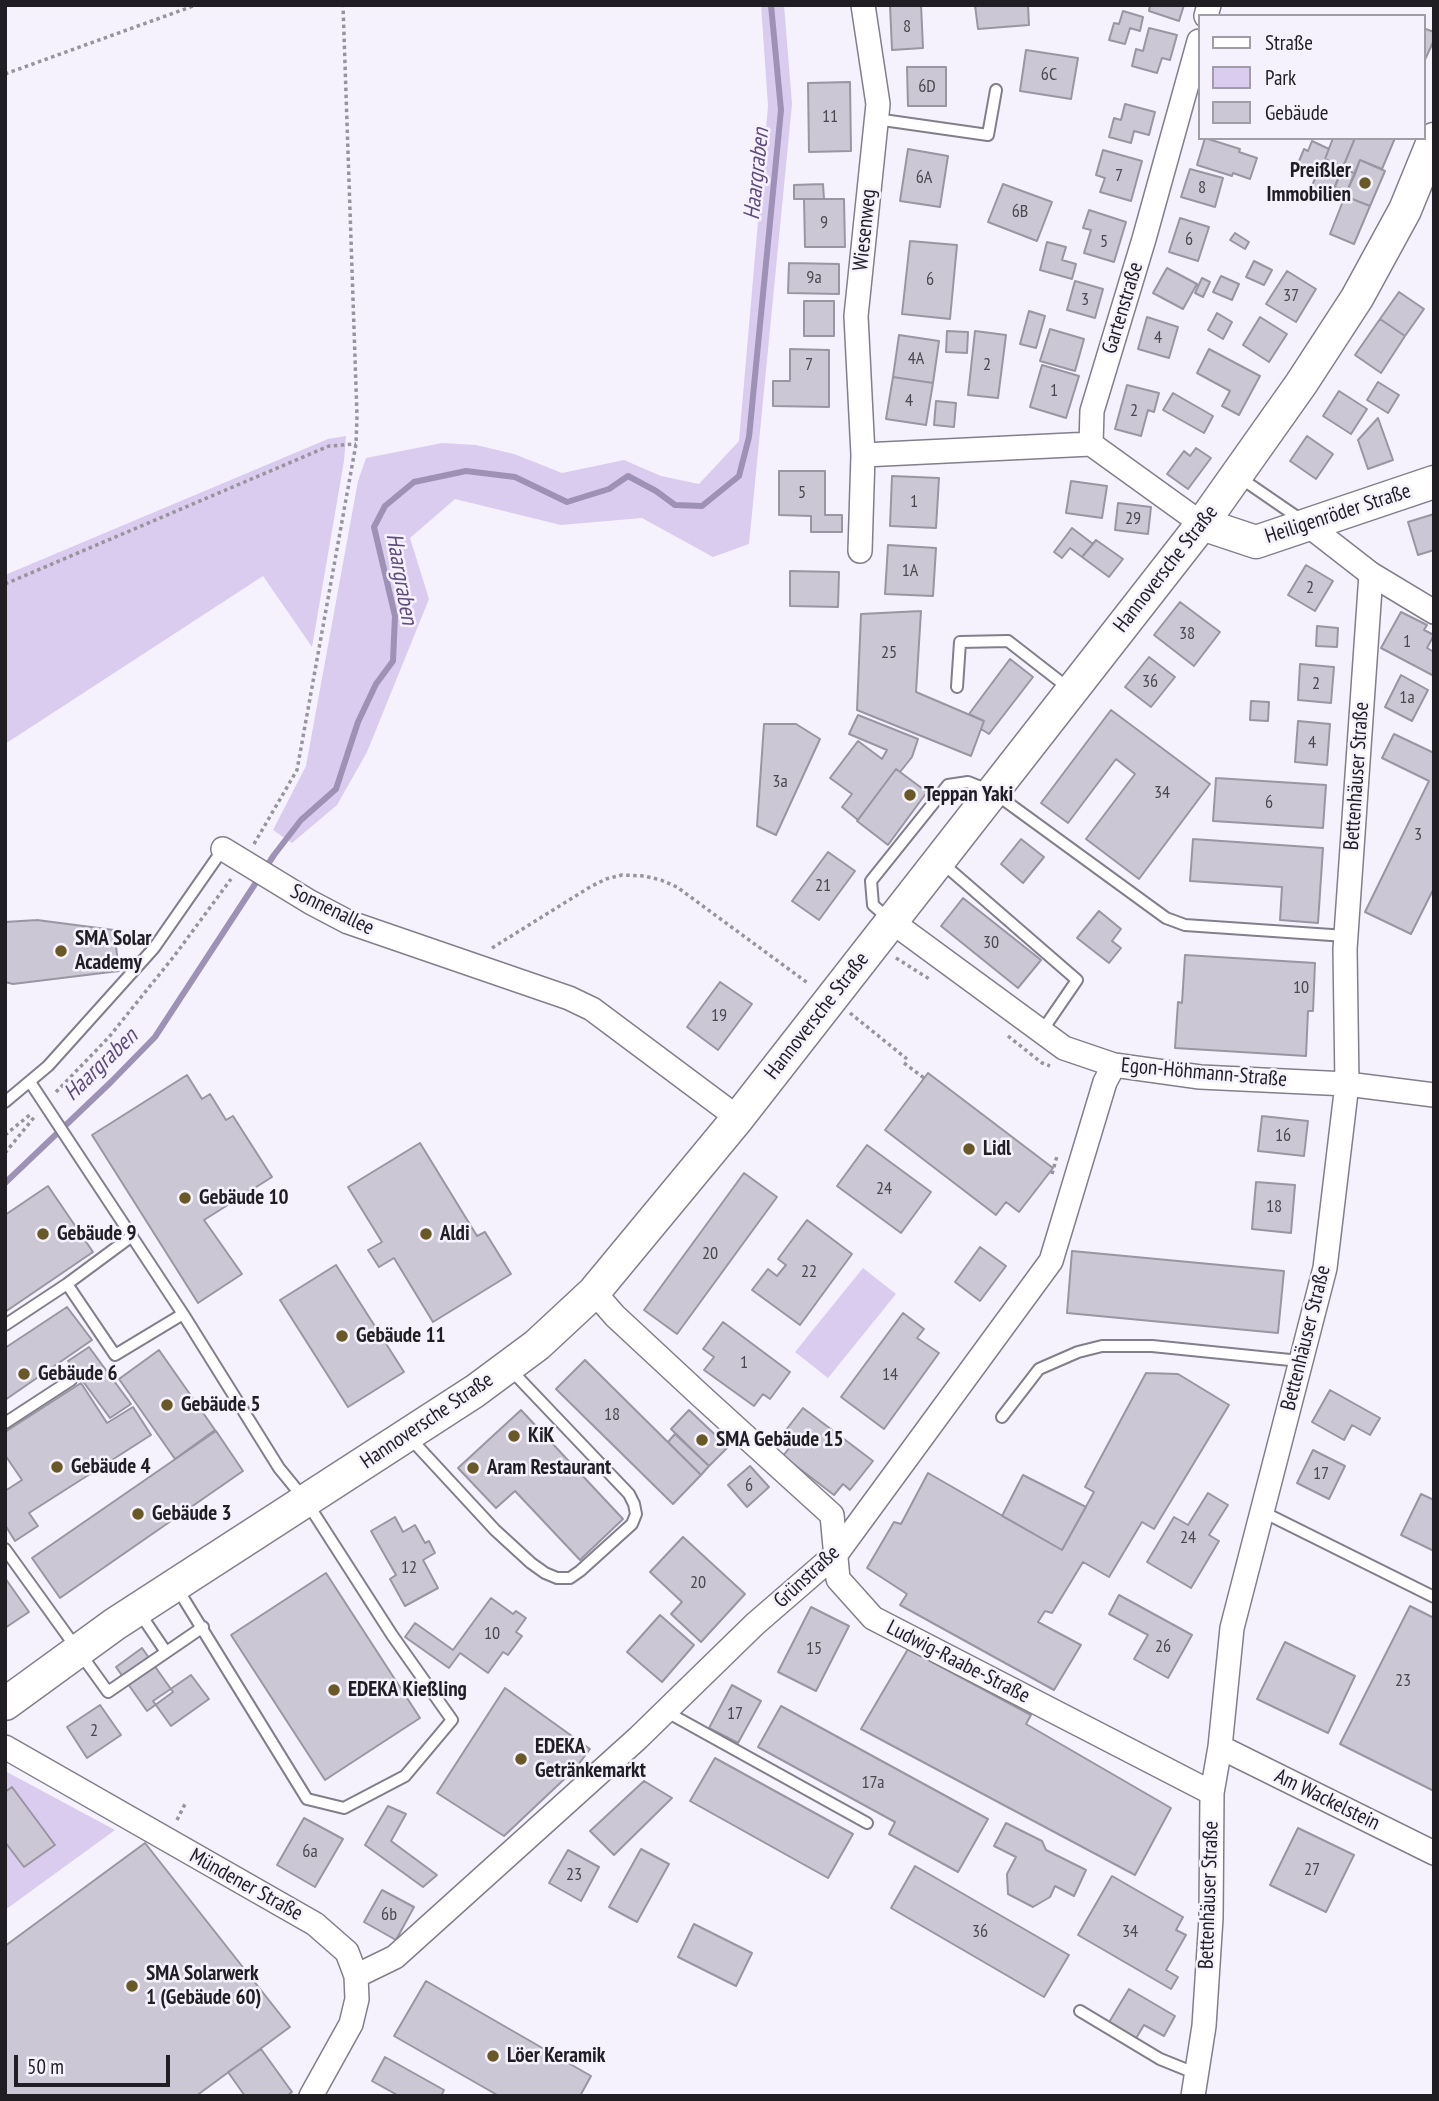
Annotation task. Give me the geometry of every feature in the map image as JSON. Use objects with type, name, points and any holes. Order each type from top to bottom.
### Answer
[{"type":"main road","name":"Hannoversche Straße","points":[[5,1704],[76,1650],[508,1367],[537,1345],[594,1292],[738,1118],[1237,476],[1357,298],[1405,210],[1434,139]]},
{"type":"main road","name":"Heiligenröder Straße","points":[[1202,524],[1256,542],[1434,482]]},
{"type":"street","name":"Wiesenweg","points":[[860,551],[863,455],[856,316],[878,104],[863,5]]},
{"type":"street","name":"Gartenstraße","points":[[1091,444],[1092,411],[1144,239],[1198,45]]},
{"type":"street","points":[[863,455],[1091,444],[1202,524]]},
{"type":"street","points":[[1308,525],[1371,574],[1434,612]]},
{"type":"street","name":"Bettenhäuser Straße","points":[[1195,2085],[1204,2026],[1211,1918],[1212,1793],[1220,1748],[1232,1628],[1325,1268],[1347,1084],[1346,936],[1371,574]]},
{"type":"street","name":"Sonnenallee","points":[[223,849],[348,922],[569,998],[592,1009],[738,1118]]},
{"type":"street","name":"Egon-Höhmann-Straße","points":[[891,921],[1064,1048],[1114,1065],[1200,1077],[1347,1084],[1434,1096]]},
{"type":"street","name":"Grünstraße","points":[[356,1976],[395,1957],[665,1712],[755,1624],[837,1553],[1051,1261],[1105,1082],[1114,1065]]},
{"type":"street","name":"Ludwig-Raabe-Straße","points":[[594,1292],[615,1316],[681,1378],[832,1515],[838,1579],[873,1618],[1212,1793]]},
{"type":"street","name":"Mündener Straße","points":[[5,1747],[315,1924],[347,1952],[356,1976]]},
{"type":"street","name":"Am Wackelstein","points":[[1220,1748],[1434,1853]]},
{"type":"street","points":[[311,2096],[351,2024],[357,1999],[356,1976]]},
{"type":"lane","points":[[876,119],[988,135],[996,90]]},
{"type":"lane","points":[[1237,476],[1308,525]]},
{"type":"lane","points":[[957,687],[960,642],[1008,641],[1072,691]]},
{"type":"lane","points":[[891,921],[873,905],[871,881],[881,865],[948,785],[968,782],[992,792],[1166,918],[1185,925],[1346,936]]},
{"type":"lane","name":"Sonnenallee","points":[[5,1102],[48,1066],[154,948],[223,849]]},
{"type":"lane","points":[[939,861],[1077,980],[1042,1031]]},
{"type":"lane","points":[[30,1082],[183,1314],[279,1468],[306,1501],[392,1636],[452,1720],[405,1776],[344,1808],[307,1799],[176,1585]]},
{"type":"lane","points":[[5,1325],[132,1236]]},
{"type":"lane","points":[[67,1284],[115,1355],[183,1314]]},
{"type":"lane","points":[[1002,1417],[1039,1368],[1078,1352],[1102,1346],[1152,1346],[1300,1361]]},
{"type":"lane","points":[[408,1435],[472,1507],[531,1563],[557,1578],[570,1578],[632,1524],[636,1514],[634,1504],[629,1494],[508,1367]]},
{"type":"lane","points":[[5,1423],[71,1380]]},
{"type":"lane","points":[[1261,1511],[1434,1597]]},
{"type":"lane","points":[[5,1549],[108,1692],[203,1627]]},
{"type":"lane","points":[[137,1610],[166,1652]]},
{"type":"lane","points":[[665,1712],[867,1823]]},
{"type":"lane","points":[[1080,2011],[1160,2059],[1195,2085]]},
{"type":"path","points":[[5,74],[196,5]]},
{"type":"path","points":[[5,1135],[45,1102],[109,1037],[175,955],[244,862],[297,770],[356,444],[343,5]]},
{"type":"path","points":[[5,584],[328,446],[356,444]]},
{"type":"path","points":[[478,967],[499,942],[590,887],[606,879],[643,876],[677,887],[814,988]]},
{"type":"path","points":[[846,1010],[925,1078]]},
{"type":"path","points":[[5,1153],[45,1102]]},
{"type":"green space","points":[[761,5],[784,5],[792,104],[749,544],[713,557],[642,518],[561,525],[455,499],[410,538],[429,599],[367,752],[337,805],[292,843],[273,830],[306,766],[358,481],[366,458],[442,443],[476,445],[514,454],[562,473],[624,460],[661,476],[699,484],[739,441],[768,106]]},
{"type":"green space","points":[[346,436],[312,647],[263,576],[5,744],[5,575],[328,439]]},
{"type":"green space","points":[[863,1268],[896,1294],[828,1378],[795,1352]]},
{"type":"green space","points":[[5,1771],[115,1830],[5,1910]]},
{"type":"building","points":[[890,5],[921,5],[923,48],[892,50]]},
{"type":"building","points":[[975,5],[1028,5],[1029,25],[978,29]]},
{"type":"building","points":[[1150,5],[1184,5],[1179,21],[1149,11]]},
{"type":"building","points":[[1123,11],[1143,17],[1140,31],[1130,28],[1125,44],[1109,40],[1114,23],[1119,24]]},
{"type":"building","points":[[1149,28],[1177,35],[1170,60],[1162,58],[1157,73],[1132,66],[1136,49],[1143,51]]},
{"type":"building","points":[[1425,29],[1434,32],[1434,40],[1425,60]]},
{"type":"building","points":[[1026,50],[1078,58],[1071,99],[1020,91]]},
{"type":"building","points":[[907,67],[946,67],[946,106],[908,106]]},
{"type":"building","points":[[850,82],[851,151],[809,152],[808,83]]},
{"type":"building","points":[[1125,104],[1155,112],[1149,135],[1134,131],[1131,143],[1109,137],[1114,118],[1121,120]]},
{"type":"building","points":[[1204,140],[1240,149],[1239,152],[1257,158],[1250,179],[1197,165]]},
{"type":"building","points":[[1332,140],[1354,140],[1343,167],[1325,159]]},
{"type":"building","points":[[1354,140],[1394,140],[1382,169],[1360,160],[1355,174],[1343,167]]},
{"type":"building","points":[[1312,141],[1329,149],[1325,159],[1343,167],[1331,196],[1311,188],[1317,174],[1297,166],[1304,149],[1308,151]]},
{"type":"building","points":[[908,149],[948,156],[940,207],[900,201]]},
{"type":"building","points":[[1103,150],[1142,161],[1131,201],[1100,192],[1105,178],[1096,175]]},
{"type":"building","name":"Preißler Immobilien","points":[[1360,160],[1385,171],[1370,206],[1345,196]]},
{"type":"building","points":[[1343,167],[1355,174],[1347,191],[1335,187]]},
{"type":"building","points":[[1190,169],[1223,178],[1215,207],[1181,197]]},
{"type":"building","points":[[823,184],[824,199],[794,199],[794,185]]},
{"type":"building","points":[[1003,184],[1052,202],[1037,241],[988,222]]},
{"type":"building","points":[[1345,196],[1370,206],[1354,244],[1330,234]]},
{"type":"building","points":[[804,199],[844,199],[845,247],[805,247]]},
{"type":"building","points":[[1089,210],[1126,222],[1114,262],[1084,253],[1091,230],[1083,228]]},
{"type":"building","points":[[1180,218],[1209,227],[1198,261],[1169,252]]},
{"type":"building","points":[[1235,233],[1249,242],[1245,249],[1230,240]]},
{"type":"building","points":[[910,241],[957,245],[950,319],[902,314]]},
{"type":"building","points":[[1047,242],[1066,247],[1062,260],[1076,264],[1072,279],[1040,270]]},
{"type":"building","points":[[1254,261],[1272,270],[1264,285],[1246,277]]},
{"type":"building","points":[[789,263],[839,264],[839,294],[788,293]]},
{"type":"building","points":[[1167,268],[1197,284],[1183,309],[1153,293]]},
{"type":"building","points":[[1287,271],[1316,289],[1296,322],[1266,304]]},
{"type":"building","points":[[1221,276],[1239,284],[1232,300],[1213,292]]},
{"type":"building","points":[[1202,278],[1210,282],[1203,297],[1195,293]]},
{"type":"building","points":[[1075,281],[1103,289],[1095,318],[1067,310]]},
{"type":"building","points":[[1399,292],[1424,309],[1405,336],[1380,319]]},
{"type":"building","points":[[804,301],[834,301],[834,336],[804,336]]},
{"type":"building","points":[[1029,311],[1045,316],[1036,348],[1020,344]]},
{"type":"building","points":[[1217,313],[1232,322],[1223,339],[1208,330]]},
{"type":"building","points":[[1147,317],[1178,327],[1169,358],[1138,349]]},
{"type":"building","points":[[1260,317],[1287,334],[1269,362],[1243,345]]},
{"type":"building","points":[[1380,319],[1405,336],[1381,373],[1355,355]]},
{"type":"building","points":[[1050,329],[1084,339],[1075,371],[1040,361]]},
{"type":"building","points":[[947,331],[968,332],[967,353],[946,352]]},
{"type":"building","points":[[975,331],[1006,335],[998,398],[968,395]]},
{"type":"building","points":[[899,335],[939,341],[933,383],[893,377]]},
{"type":"building","points":[[790,349],[829,350],[829,407],[773,406],[773,381],[790,381]]},
{"type":"building","points":[[1209,349],[1260,376],[1239,415],[1222,406],[1230,391],[1197,373]]},
{"type":"building","points":[[1042,365],[1079,376],[1066,418],[1030,407]]},
{"type":"building","points":[[893,377],[933,383],[926,425],[886,419]]},
{"type":"building","points":[[1378,382],[1399,395],[1388,413],[1367,400]]},
{"type":"building","points":[[1127,385],[1159,393],[1154,412],[1148,410],[1141,436],[1115,429]]},
{"type":"building","points":[[1339,391],[1367,409],[1351,434],[1323,416]]},
{"type":"building","points":[[1173,393],[1213,416],[1204,433],[1163,410]]},
{"type":"building","points":[[936,401],[956,403],[954,427],[934,425]]},
{"type":"building","points":[[1378,418],[1393,460],[1368,469],[1358,440]]},
{"type":"building","points":[[1307,436],[1333,454],[1316,479],[1290,461]]},
{"type":"building","points":[[1196,448],[1211,458],[1188,489],[1167,474],[1184,451],[1190,456]]},
{"type":"building","points":[[779,471],[825,471],[825,515],[842,515],[842,532],[811,532],[811,516],[779,515]]},
{"type":"building","points":[[892,476],[939,478],[936,528],[890,526]]},
{"type":"building","points":[[1071,481],[1107,486],[1102,518],[1066,513]]},
{"type":"building","points":[[1118,503],[1151,507],[1148,534],[1115,530]]},
{"type":"building","points":[[1434,514],[1434,550],[1418,555],[1408,522]]},
{"type":"building","points":[[1072,528],[1093,544],[1082,557],[1070,548],[1062,558],[1054,552]]},
{"type":"building","points":[[1096,540],[1123,559],[1109,577],[1082,557]]},
{"type":"building","points":[[888,545],[936,548],[933,596],[885,594]]},
{"type":"building","points":[[1306,565],[1333,581],[1315,611],[1288,595]]},
{"type":"building","points":[[790,571],[839,572],[838,607],[790,606]]},
{"type":"building","points":[[1180,602],[1220,632],[1194,666],[1154,635]]},
{"type":"building","points":[[921,611],[916,692],[984,721],[971,756],[857,710],[861,614]]},
{"type":"building","points":[[1401,612],[1427,625],[1424,630],[1434,635],[1427,648],[1434,652],[1434,676],[1381,648]]},
{"type":"building","points":[[1317,626],[1338,628],[1337,647],[1316,646]]},
{"type":"building","points":[[1149,657],[1175,677],[1151,707],[1125,687]]},
{"type":"building","points":[[1010,659],[1033,677],[989,734],[981,729],[984,721],[969,714]]},
{"type":"building","points":[[1300,664],[1334,667],[1331,703],[1298,700]]},
{"type":"building","points":[[1401,675],[1428,690],[1412,721],[1385,707]]},
{"type":"building","points":[[1251,701],[1269,702],[1268,721],[1250,720]]},
{"type":"building","points":[[1111,710],[1210,784],[1139,879],[1086,839],[1135,774],[1116,759],[1068,823],[1041,803]]},
{"type":"building","points":[[858,715],[918,739],[912,757],[900,772],[896,769],[858,820],[842,807],[852,794],[830,778],[858,741],[882,759],[887,750],[849,734]]},
{"type":"building","points":[[1298,721],[1330,724],[1327,765],[1295,762]]},
{"type":"building","points":[[764,724],[796,724],[820,739],[776,835],[757,826]]},
{"type":"building","points":[[1394,734],[1434,753],[1434,888],[1411,934],[1365,912],[1429,781],[1382,758]]},
{"type":"building","points":[[896,769],[927,792],[888,845],[857,821]]},
{"type":"building","points":[[1216,778],[1326,785],[1323,828],[1213,821]]},
{"type":"building","points":[[1021,839],[1044,857],[1023,883],[1001,864]]},
{"type":"building","points":[[1193,839],[1323,848],[1318,923],[1280,920],[1282,887],[1190,881]]},
{"type":"building","points":[[828,852],[855,871],[819,920],[792,901]]},
{"type":"building","points":[[963,898],[1041,960],[1018,988],[941,926]]},
{"type":"building","points":[[1099,911],[1121,929],[1112,941],[1121,948],[1109,963],[1077,938]]},
{"type":"building","name":"SMA Solar Academy","points":[[37,920],[114,930],[119,971],[13,984],[5,982],[5,922]]},
{"type":"building","points":[[1185,955],[1315,963],[1313,1011],[1308,1011],[1306,1056],[1175,1048],[1178,1002],[1182,1003]]},
{"type":"building","points":[[720,982],[752,1004],[718,1050],[687,1027]]},
{"type":"building","name":"Lidl","points":[[928,1073],[1053,1168],[1019,1212],[1006,1202],[996,1215],[885,1130]]},
{"type":"building","name":"Gebäude 10","points":[[187,1075],[202,1099],[210,1094],[226,1120],[233,1116],[272,1177],[204,1220],[242,1274],[198,1303],[92,1135]]},
{"type":"building","points":[[1262,1116],[1308,1121],[1304,1156],[1258,1151]]},
{"type":"building","name":"Aldi","points":[[420,1143],[477,1236],[485,1232],[511,1274],[433,1322],[394,1258],[379,1267],[368,1250],[382,1242],[348,1187]]},
{"type":"building","points":[[867,1145],[931,1192],[901,1233],[837,1186]]},
{"type":"building","points":[[744,1173],[777,1197],[677,1334],[644,1310]]},
{"type":"building","points":[[1256,1182],[1295,1185],[1291,1233],[1252,1229]]},
{"type":"building","name":"Gebäude 9","points":[[48,1186],[93,1252],[5,1312],[5,1215]]},
{"type":"building","points":[[807,1220],[852,1254],[800,1325],[752,1290],[768,1269],[777,1276],[786,1265],[778,1259]]},
{"type":"building","points":[[980,1247],[1006,1266],[980,1301],[955,1282]]},
{"type":"building","points":[[1072,1251],[1284,1271],[1278,1333],[1067,1313]]},
{"type":"building","name":"Gebäude 11","points":[[336,1265],[404,1372],[348,1407],[280,1300]]},
{"type":"building","name":"Gebäude 6","points":[[67,1307],[92,1340],[5,1400],[5,1348]]},
{"type":"building","points":[[903,1313],[924,1329],[917,1338],[939,1353],[884,1429],[841,1397]]},
{"type":"building","points":[[723,1322],[790,1372],[770,1399],[763,1394],[754,1406],[704,1370],[714,1357],[703,1349]]},
{"type":"building","points":[[89,1347],[131,1404],[110,1418],[68,1361]]},
{"type":"building","name":"Gebäude 5","points":[[159,1350],[215,1430],[175,1459],[119,1379]]},
{"type":"building","points":[[585,1360],[701,1475],[673,1504],[556,1389]]},
{"type":"building","points":[[1146,1373],[1178,1374],[1229,1405],[1154,1529],[1142,1522],[1109,1577],[1083,1562],[1052,1613],[1045,1611],[1038,1622],[1081,1645],[1054,1690],[900,1605],[907,1594],[867,1568],[894,1522],[901,1524],[928,1473],[1062,1550],[1094,1492],[1085,1487]]},
{"type":"building","name":"Gebäude 4","points":[[81,1383],[107,1423],[133,1407],[151,1435],[29,1513],[38,1526],[15,1541],[5,1525],[5,1491],[22,1480],[5,1455],[5,1432]]},
{"type":"building","points":[[1330,1390],[1380,1418],[1370,1435],[1352,1425],[1344,1440],[1312,1422]]},
{"type":"building","points":[[803,1408],[873,1461],[850,1490],[843,1484],[834,1495],[783,1456],[790,1447],[779,1439]]},
{"type":"building","points":[[521,1410],[623,1519],[580,1560],[515,1491],[496,1508],[458,1468]]},
{"type":"building","name":"SMA Gebäude 15","points":[[689,1410],[728,1447],[709,1466],[671,1429]]},
{"type":"building","name":"Gebäude 3","points":[[216,1431],[243,1471],[60,1598],[32,1558]]},
{"type":"building","points":[[675,1434],[709,1466],[701,1475],[668,1442]]},
{"type":"building","points":[[1313,1450],[1345,1466],[1329,1499],[1297,1483]]},
{"type":"building","points":[[750,1466],[769,1487],[747,1507],[728,1485]]},
{"type":"building","points":[[1023,1475],[1086,1507],[1062,1550],[1002,1516]]},
{"type":"building","points":[[1208,1493],[1228,1505],[1209,1535],[1219,1541],[1191,1588],[1147,1562],[1174,1517],[1188,1525]]},
{"type":"building","points":[[1421,1494],[1434,1500],[1434,1551],[1401,1535]]},
{"type":"building","points":[[395,1517],[403,1532],[415,1525],[425,1543],[429,1541],[435,1553],[423,1560],[438,1588],[405,1606],[390,1579],[396,1575],[371,1531]]},
{"type":"building","points":[[683,1537],[745,1594],[701,1642],[671,1614],[682,1602],[650,1572]]},
{"type":"building","name":"EDEKA Kießling","points":[[326,1573],[420,1718],[325,1780],[231,1635]]},
{"type":"building","points":[[5,1578],[29,1612],[5,1628]]},
{"type":"building","points":[[1119,1595],[1192,1635],[1168,1678],[1134,1659],[1148,1635],[1109,1614]]},
{"type":"building","points":[[491,1598],[513,1614],[516,1611],[526,1618],[516,1632],[522,1636],[508,1655],[503,1652],[488,1673],[460,1653],[449,1668],[405,1637],[415,1623],[453,1650]]},
{"type":"building","points":[[1410,1606],[1434,1618],[1434,1791],[1340,1744]]},
{"type":"building","points":[[811,1607],[849,1626],[816,1691],[778,1672]]},
{"type":"building","points":[[660,1615],[694,1645],[662,1682],[627,1652]]},
{"type":"building","points":[[1285,1642],[1355,1676],[1328,1733],[1257,1699]]},
{"type":"building","points":[[142,1648],[173,1692],[147,1711],[116,1667]]},
{"type":"building","points":[[908,1649],[1031,1715],[1026,1724],[1171,1808],[1135,1875],[861,1729]]},
{"type":"building","points":[[191,1675],[209,1699],[171,1726],[153,1701]]},
{"type":"building","points":[[732,1685],[761,1701],[738,1743],[709,1728]]},
{"type":"building","name":"EDEKA Getränkemarkt","points":[[505,1688],[590,1749],[575,1769],[504,1836],[437,1793]]},
{"type":"building","points":[[100,1705],[121,1735],[87,1758],[67,1727]]},
{"type":"building","points":[[781,1706],[988,1819],[958,1872],[889,1834],[895,1822],[758,1747]]},
{"type":"building","points":[[715,1758],[853,1834],[828,1878],[690,1801]]},
{"type":"building","points":[[644,1781],[672,1798],[614,1855],[590,1831]]},
{"type":"building","points":[[12,1787],[55,1845],[24,1867],[5,1842],[5,1792]]},
{"type":"building","points":[[388,1806],[406,1814],[391,1841],[437,1875],[423,1887],[365,1845]]},
{"type":"building","points":[[304,1818],[343,1839],[315,1887],[277,1865]]},
{"type":"building","points":[[1006,1823],[1042,1841],[1046,1850],[1086,1870],[1074,1896],[1055,1886],[1050,1897],[1033,1907],[1008,1894],[1007,1874],[1016,1857],[994,1846]]},
{"type":"building","points":[[1298,1828],[1354,1855],[1326,1912],[1270,1885]]},
{"type":"building","name":"SMA Solarwerk 1 (Gebäude 60)","points":[[145,1843],[290,2027],[196,2096],[5,2096],[5,1946]]},
{"type":"building","points":[[641,1849],[669,1864],[637,1922],[609,1907]]},
{"type":"building","points":[[568,1850],[599,1867],[581,1901],[549,1883]]},
{"type":"building","points":[[915,1866],[1069,1955],[1044,1997],[891,1908]]},
{"type":"building","points":[[1112,1876],[1183,1917],[1176,1930],[1186,1935],[1166,1970],[1178,1977],[1171,1989],[1078,1935]]},
{"type":"building","points":[[382,1890],[414,1907],[396,1940],[364,1922]]},
{"type":"building","points":[[694,1924],[752,1953],[736,1986],[678,1957]]},
{"type":"building","name":"Löer Keramik","points":[[426,1981],[591,2076],[580,2096],[499,2096],[394,2036]]},
{"type":"building","points":[[1129,1989],[1175,2016],[1164,2036],[1144,2025],[1135,2040],[1108,2024]]},
{"type":"building","points":[[261,2049],[292,2092],[287,2096],[245,2096],[228,2072]]},
{"type":"building","points":[[385,2057],[444,2090],[441,2096],[399,2096],[372,2081]]},
{"type":"waterway","name":"Haargraben","points":[[5,1183],[155,1037],[274,855],[301,820],[336,789],[358,722],[376,684],[393,661],[395,616],[374,527],[385,506],[414,482],[466,471],[515,477],[567,502],[609,489],[628,476],[675,505],[702,506],[739,476],[749,437],[781,110],[771,5]]},
{"type":"place","name":"Preißler Immobilien","points":[[1365,183]]},
{"type":"place","name":"Teppan Yaki","points":[[910,795]]},
{"type":"place","name":"SMA Solar Academy","points":[[61,951]]},
{"type":"place","name":"Lidl","points":[[969,1149]]},
{"type":"place","name":"Gebäude 10","points":[[185,1198]]},
{"type":"place","name":"Gebäude 9","points":[[43,1234]]},
{"type":"place","name":"Aldi","points":[[426,1234]]},
{"type":"place","name":"Gebäude 11","points":[[342,1336]]},
{"type":"place","name":"Gebäude 6","points":[[24,1374]]},
{"type":"place","name":"Gebäude 5","points":[[167,1405]]},
{"type":"place","name":"KiK","points":[[514,1436]]},
{"type":"place","name":"SMA Gebäude 15","points":[[702,1440]]},
{"type":"place","name":"Gebäude 4","points":[[57,1467]]},
{"type":"place","name":"Aram Restaurant","points":[[473,1468]]},
{"type":"place","name":"Gebäude 3","points":[[138,1514]]},
{"type":"place","name":"EDEKA Kießling","points":[[334,1690]]},
{"type":"place","name":"EDEKA Getränkemarkt","points":[[521,1759]]},
{"type":"place","name":"SMA Solarwerk 1 (Gebäude 60)","points":[[132,1986]]},
{"type":"place","name":"Löer Keramik","points":[[493,2056]]}]
